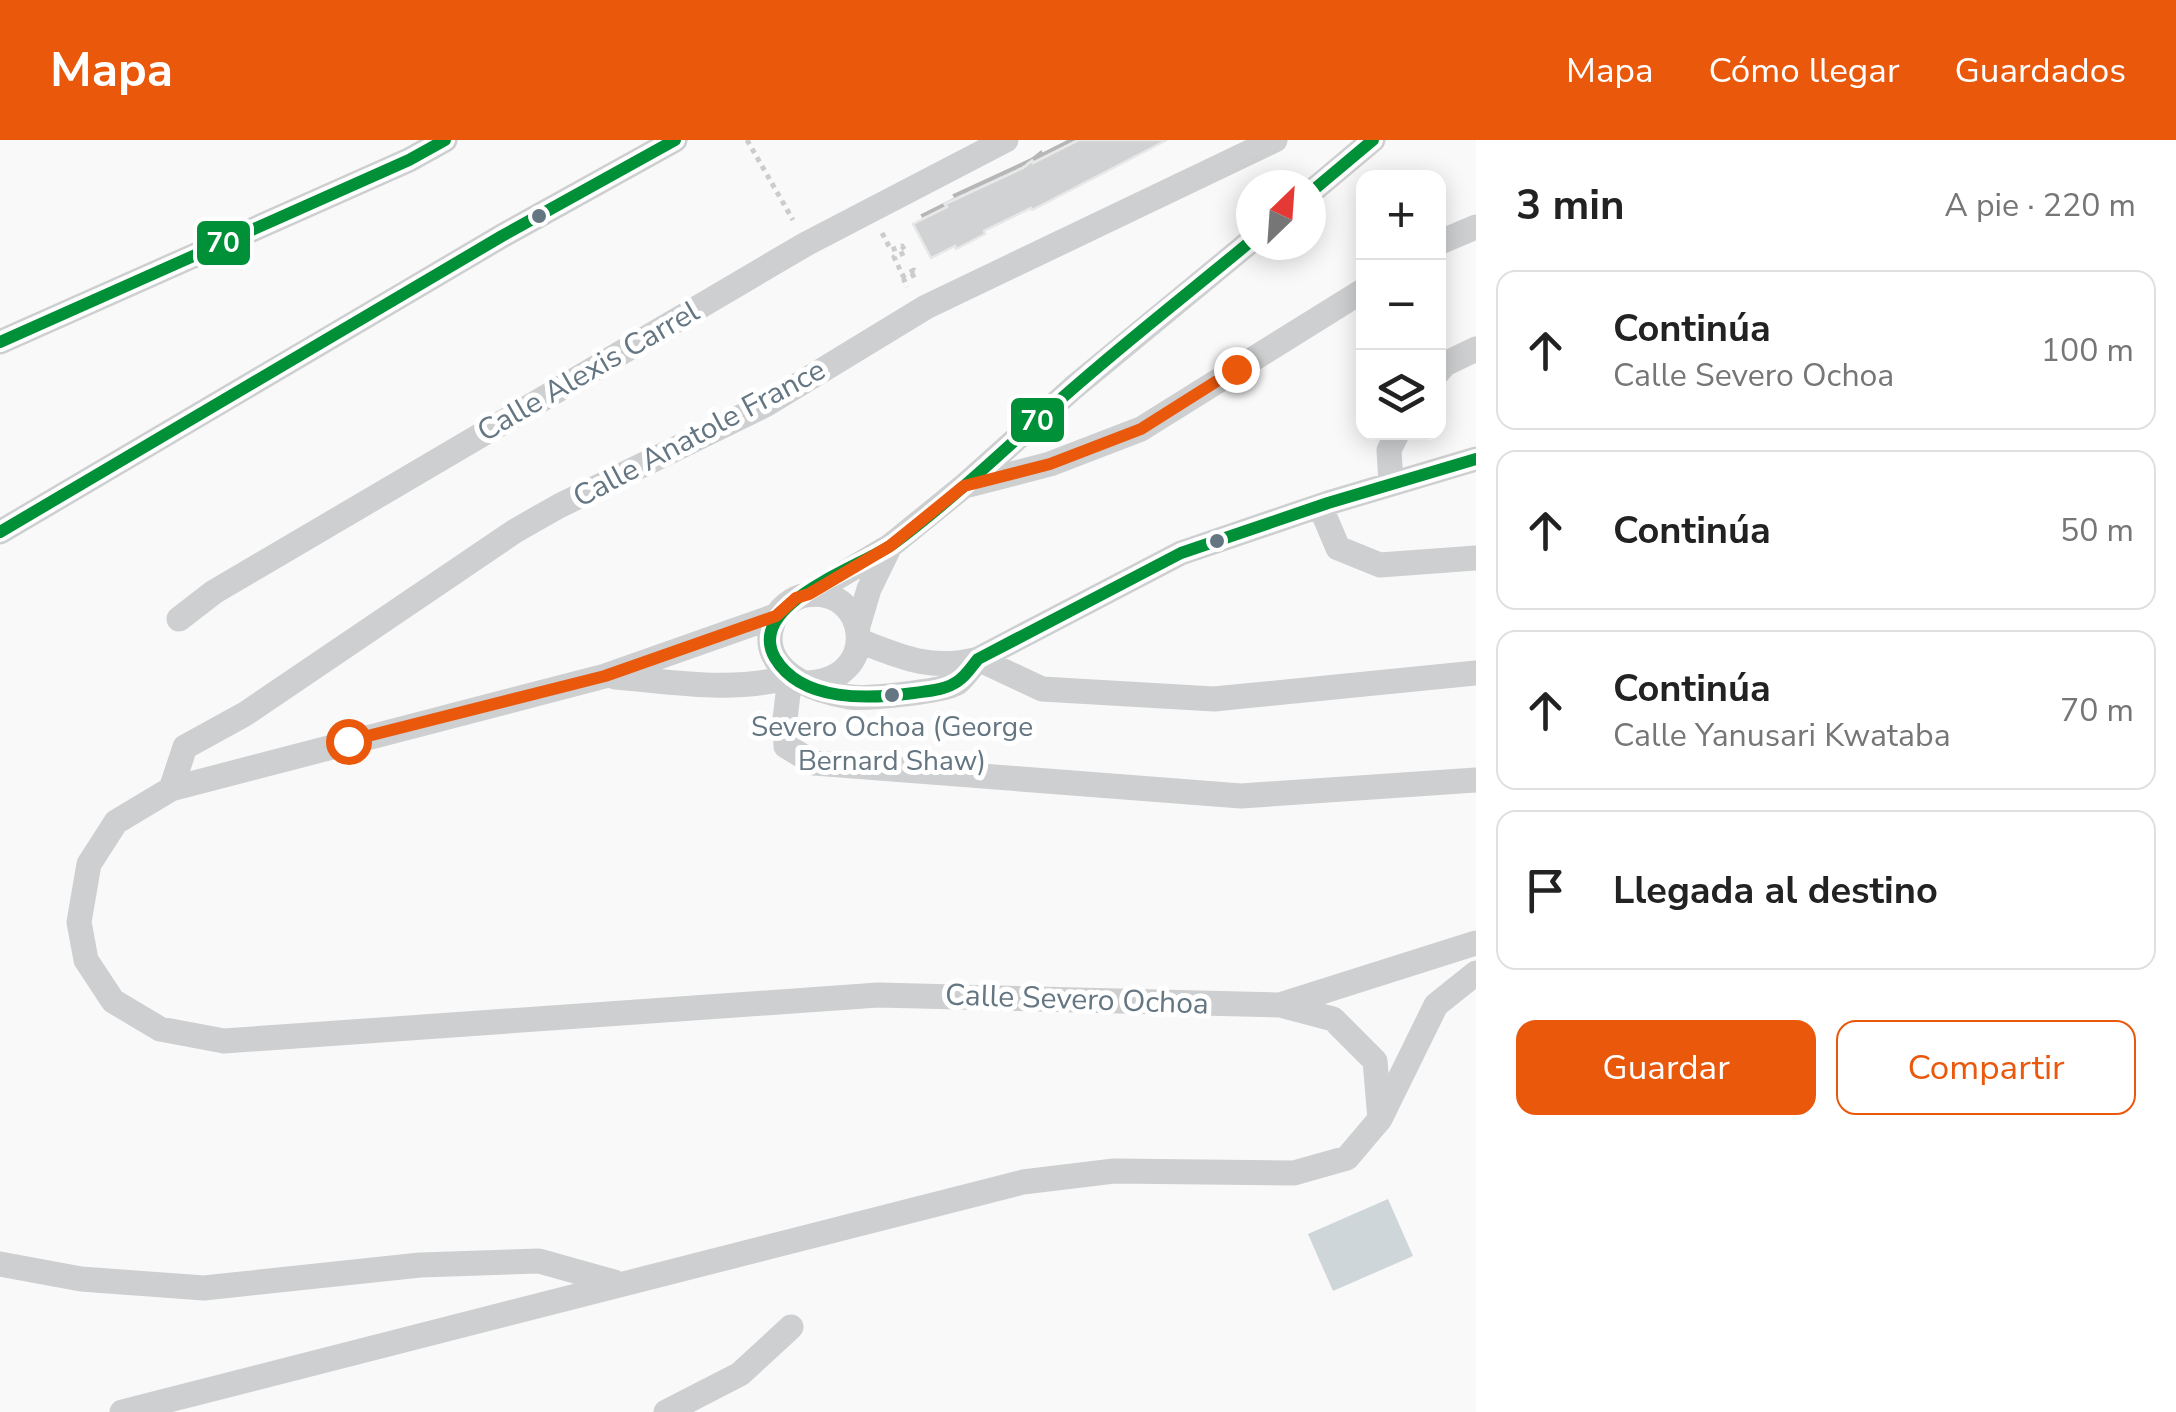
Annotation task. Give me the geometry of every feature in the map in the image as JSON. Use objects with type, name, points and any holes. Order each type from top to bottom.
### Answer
[{"type":"street","points":[[0,342],[411,150],[446,140]]},
{"type":"street","points":[[0,532],[502,236],[675,140]]},
{"type":"street","name":"Calle Alexis Carrel","points":[[179,619],[214,592],[806,244],[1006,140]]},
{"type":"street","name":"Calle Anatole France","points":[[171,789],[185,748],[246,714],[515,531],[765,405],[926,307],[1276,140]]},
{"type":"street","points":[[1326,180],[1374,140]]},
{"type":"street","points":[[1446,240],[1476,227]]},
{"type":"street","points":[[978,659],[956,683],[927,691],[850,697],[799,680],[778,665],[771,649],[770,632],[776,616],[796,598],[890,546],[1236,253]]},
{"type":"street","points":[[964,486],[1050,464],[1141,429],[1356,295]]},
{"type":"street","points":[[1446,363],[1476,348]]},
{"type":"street","points":[[1391,484],[1389,450],[1394,440]]},
{"type":"street","points":[[809,594],[839,601],[850,612],[859,634],[912,662],[952,666],[978,659],[1181,553],[1328,503],[1476,459]]},
{"type":"street","points":[[1328,503],[1324,515],[1338,548],[1380,565],[1476,558]]},
{"type":"street","points":[[799,680],[826,682],[843,674],[855,659],[869,589],[890,546]]},
{"type":"street","name":"Calle Severo Ochoa","points":[[776,616],[605,676],[171,789],[116,822],[89,864],[80,922],[86,960],[113,1001],[160,1029],[224,1041],[878,994],[1280,1005],[1333,1019],[1375,1062],[1380,1119]]},
{"type":"street","points":[[978,659],[1042,689],[1214,700],[1476,672]]},
{"type":"street","name":"Calle Severo Ochoa","points":[[605,676],[703,685],[759,686],[799,680]]},
{"type":"street","points":[[799,680],[785,718],[786,746],[814,763],[1242,796],[1476,780]]},
{"type":"street","points":[[1280,1005],[1476,942]]},
{"type":"street","points":[[122,1412],[1023,1182],[1114,1171],[1294,1174],[1347,1158],[1380,1119],[1436,1006],[1476,973]]},
{"type":"street","points":[[0,1264],[82,1280],[204,1288],[420,1265],[538,1261],[617,1283]]},
{"type":"street","points":[[666,1412],[740,1374],[791,1328]]},
{"type":"path","points":[[747,140],[806,244]]},
{"type":"path","points":[[882,233],[890,250],[902,246],[906,252],[894,257],[902,276],[914,270],[916,274],[904,280],[908,288],[922,281]]},
{"type":"shaded area","points":[[1388,1199],[1413,1256],[1333,1291],[1308,1234]]},
{"type":"building","points":[[1079,140],[1167,140],[984,231],[985,234],[956,249],[955,246],[931,258],[913,224],[947,207],[945,204]]},
{"type":"transit line","name":"70","points":[[0,342],[409,160],[445,140]]},
{"type":"transit line","name":"70","points":[[0,532],[502,236],[675,140]]},
{"type":"transit line","name":"70","points":[[1326,179],[1373,140]]},
{"type":"transit line","name":"70","points":[[1236,253],[1092,372],[916,526],[893,544],[790,604],[776,621],[770,639],[775,658],[787,673],[802,683],[838,695],[878,696],[942,688],[961,679],[978,659],[1181,553],[1328,503],[1476,459]]},
{"type":"place","name":"Severo Ochoa (George Bernard Shaw)","points":[[892,695]]},
{"type":"route","points":[[348,741],[605,676],[776,616],[796,598],[890,546],[964,486],[1050,464],[1141,429],[1236,369]]}]
